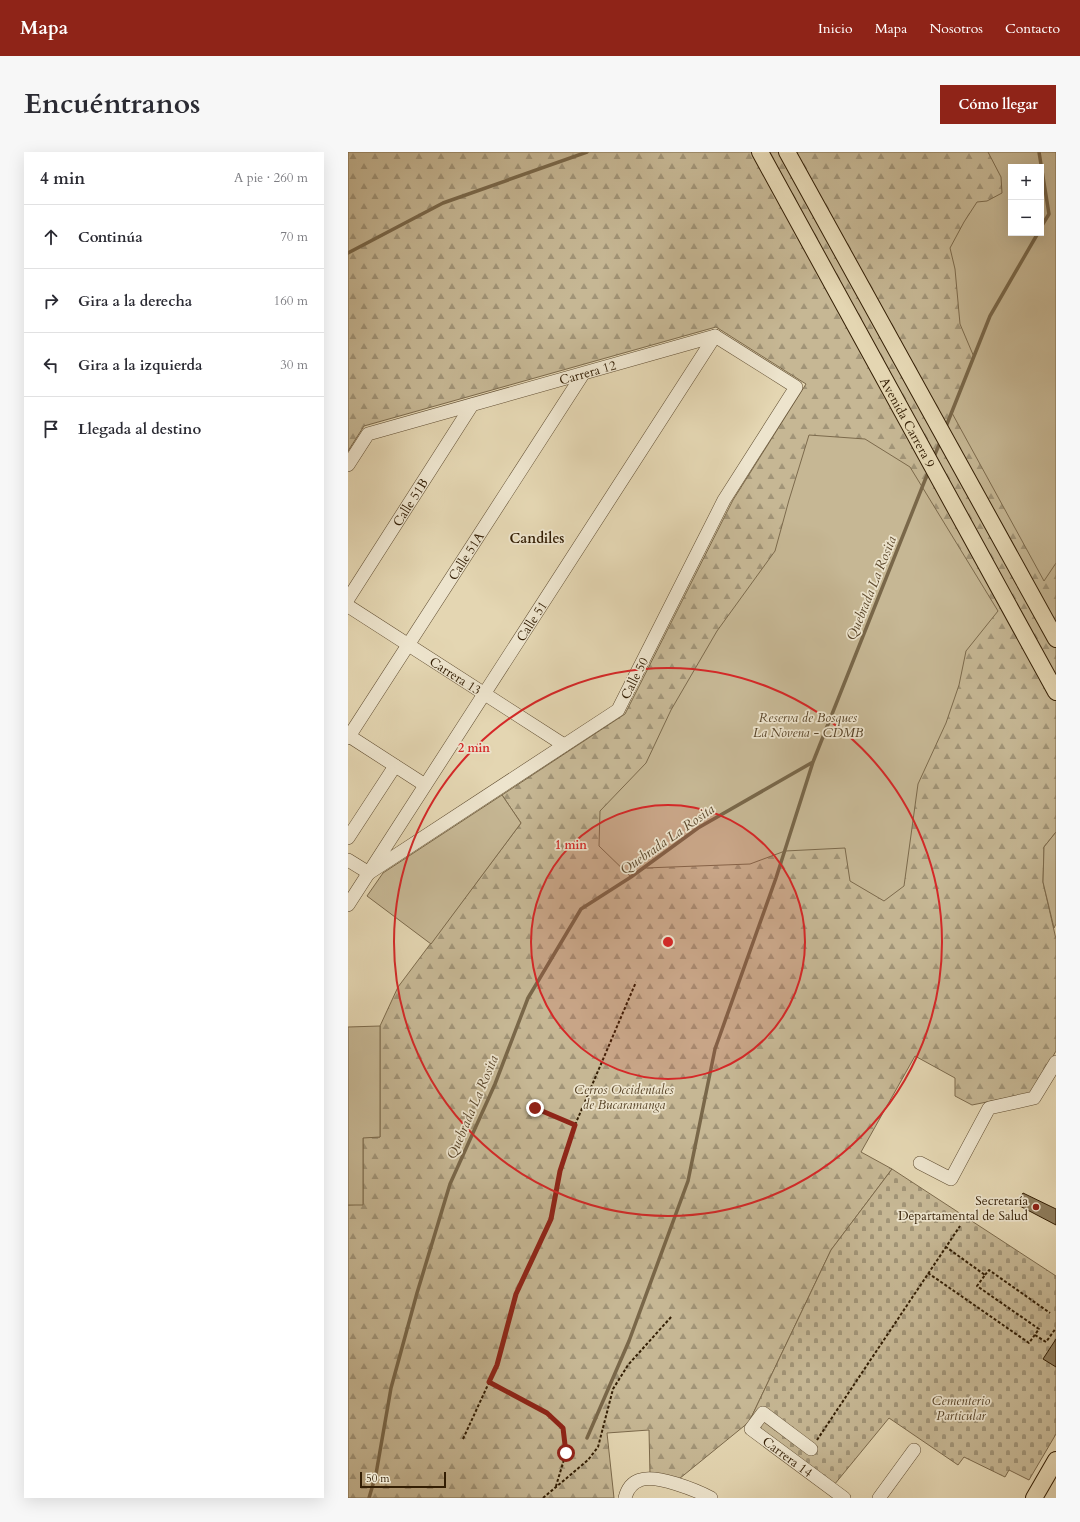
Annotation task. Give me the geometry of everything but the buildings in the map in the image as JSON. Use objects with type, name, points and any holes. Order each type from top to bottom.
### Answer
[{"type":"main road","name":"Avenida Carrera 9","points":[[760,152],[1056,692]]},
{"type":"main road","name":"Avenida Carrera 9","points":[[787,152],[1056,639]]},
{"type":"main road","points":[[1034,1498],[1055,1465]]},
{"type":"street","name":"Carrera 12","points":[[348,465],[368,434],[715,336]]},
{"type":"street","name":"Calle 50","points":[[368,873],[618,710],[724,500],[796,387],[715,336]]},
{"type":"street","name":"Calle 51","points":[[348,905],[715,336]]},
{"type":"street","name":"Calle 51A","points":[[349,737],[353,718],[408,645],[583,374]]},
{"type":"street","name":"Calle 51B","points":[[348,600],[472,405]]},
{"type":"street","name":"Carrera 13","points":[[348,606],[564,745]]},
{"type":"street","points":[[349,737],[425,785]]},
{"type":"street","points":[[348,838],[395,766]]},
{"type":"street","points":[[348,860],[368,873]]},
{"type":"street","points":[[920,1163],[951,1179],[988,1108],[1034,1098],[1056,1062]]},
{"type":"street","name":"Carrera 14","points":[[811,1449],[763,1413],[751,1429],[844,1498]]},
{"type":"street","points":[[878,1498],[914,1450]]},
{"type":"street","points":[[625,1498],[628,1489],[633,1483],[640,1480],[652,1479],[689,1488],[711,1498]]},
{"type":"path","points":[[463,1439],[497,1365],[516,1294],[551,1219],[560,1171],[575,1125],[636,982]]},
{"type":"path","points":[[535,1108],[575,1125]]},
{"type":"path","points":[[811,1449],[960,1226]]},
{"type":"path","points":[[946,1247],[985,1275]]},
{"type":"path","points":[[928,1273],[1029,1343],[1039,1329],[977,1286],[989,1270],[1050,1313]]},
{"type":"path","points":[[544,1498],[556,1486],[588,1460],[598,1447],[613,1389],[628,1365],[672,1316]]},
{"type":"path","points":[[1035,1334],[1046,1342],[1056,1328]]},
{"type":"path","points":[[489,1382],[547,1413],[563,1428],[566,1453],[556,1486]]},
{"type":"green space","name":"Cerros Occidentales de Bucaramanga","points":[[348,152],[1056,152],[1056,832],[1044,847],[1043,882],[1056,939],[1056,1051],[1031,1093],[972,1105],[955,1096],[955,1078],[915,1056],[861,1152],[892,1169],[831,1250],[749,1422],[679,1479],[650,1475],[649,1430],[607,1433],[614,1498],[348,1498],[348,1205],[363,1204],[363,1137],[380,1137],[380,1026],[398,987],[521,823],[502,795],[625,714],[733,500],[806,384],[716,327],[364,426],[348,451]]},
{"type":"green space","points":[[988,152],[1056,152],[1056,563],[1044,581],[952,413],[974,357],[960,324],[955,269],[950,248],[977,202],[987,201],[1002,193],[1001,177]]},
{"type":"green space","name":"Reserva de Bosques La Novena - CDMB","points":[[809,435],[865,439],[910,467],[998,611],[966,651],[959,685],[946,723],[918,784],[904,886],[884,901],[850,881],[845,848],[785,851],[750,864],[645,868],[631,877],[599,846],[600,811],[646,763],[671,710],[717,631],[775,551]]},
{"type":"green space","points":[[502,795],[521,823],[431,944],[367,896],[383,873]]},
{"type":"green space","points":[[1056,832],[1056,924],[1054,928],[1043,882],[1044,847]]},
{"type":"green space","points":[[380,1026],[380,1137],[363,1138],[363,1205],[348,1205],[348,1027]]},
{"type":"green space","name":"Cementerio Particular","points":[[892,1169],[1056,1276],[1056,1434],[1029,1480],[1009,1470],[1005,1477],[964,1457],[958,1465],[889,1418],[834,1485],[749,1422],[831,1250]]},
{"type":"waterway","points":[[348,253],[443,203],[587,152]]},
{"type":"waterway","name":"Quebrada La Rosita","points":[[1039,152],[1049,214],[1044,222]]},
{"type":"waterway","name":"Quebrada La Rosita","points":[[945,429],[990,316],[1036,236]]},
{"type":"waterway","name":"Quebrada La Rosita","points":[[933,459],[941,440]]},
{"type":"waterway","name":"Quebrada La Rosita","points":[[369,1498],[376,1474],[391,1388],[417,1293],[450,1184],[495,1084],[528,998],[581,909],[631,877],[698,828],[813,762],[929,470]]},
{"type":"waterway","points":[[587,1438],[629,1341],[688,1181],[715,1049],[776,878],[813,762]]},
{"type":"place","name":"Secretaría Departamental de Salud","points":[[1036,1207]]},
{"type":"district","name":"Candiles","points":[[537,538]]},
{"type":"route","points":[[535,1108],[575,1125],[560,1171],[551,1219],[516,1294],[497,1365],[489,1382],[547,1413],[563,1428],[566,1453]]}]
